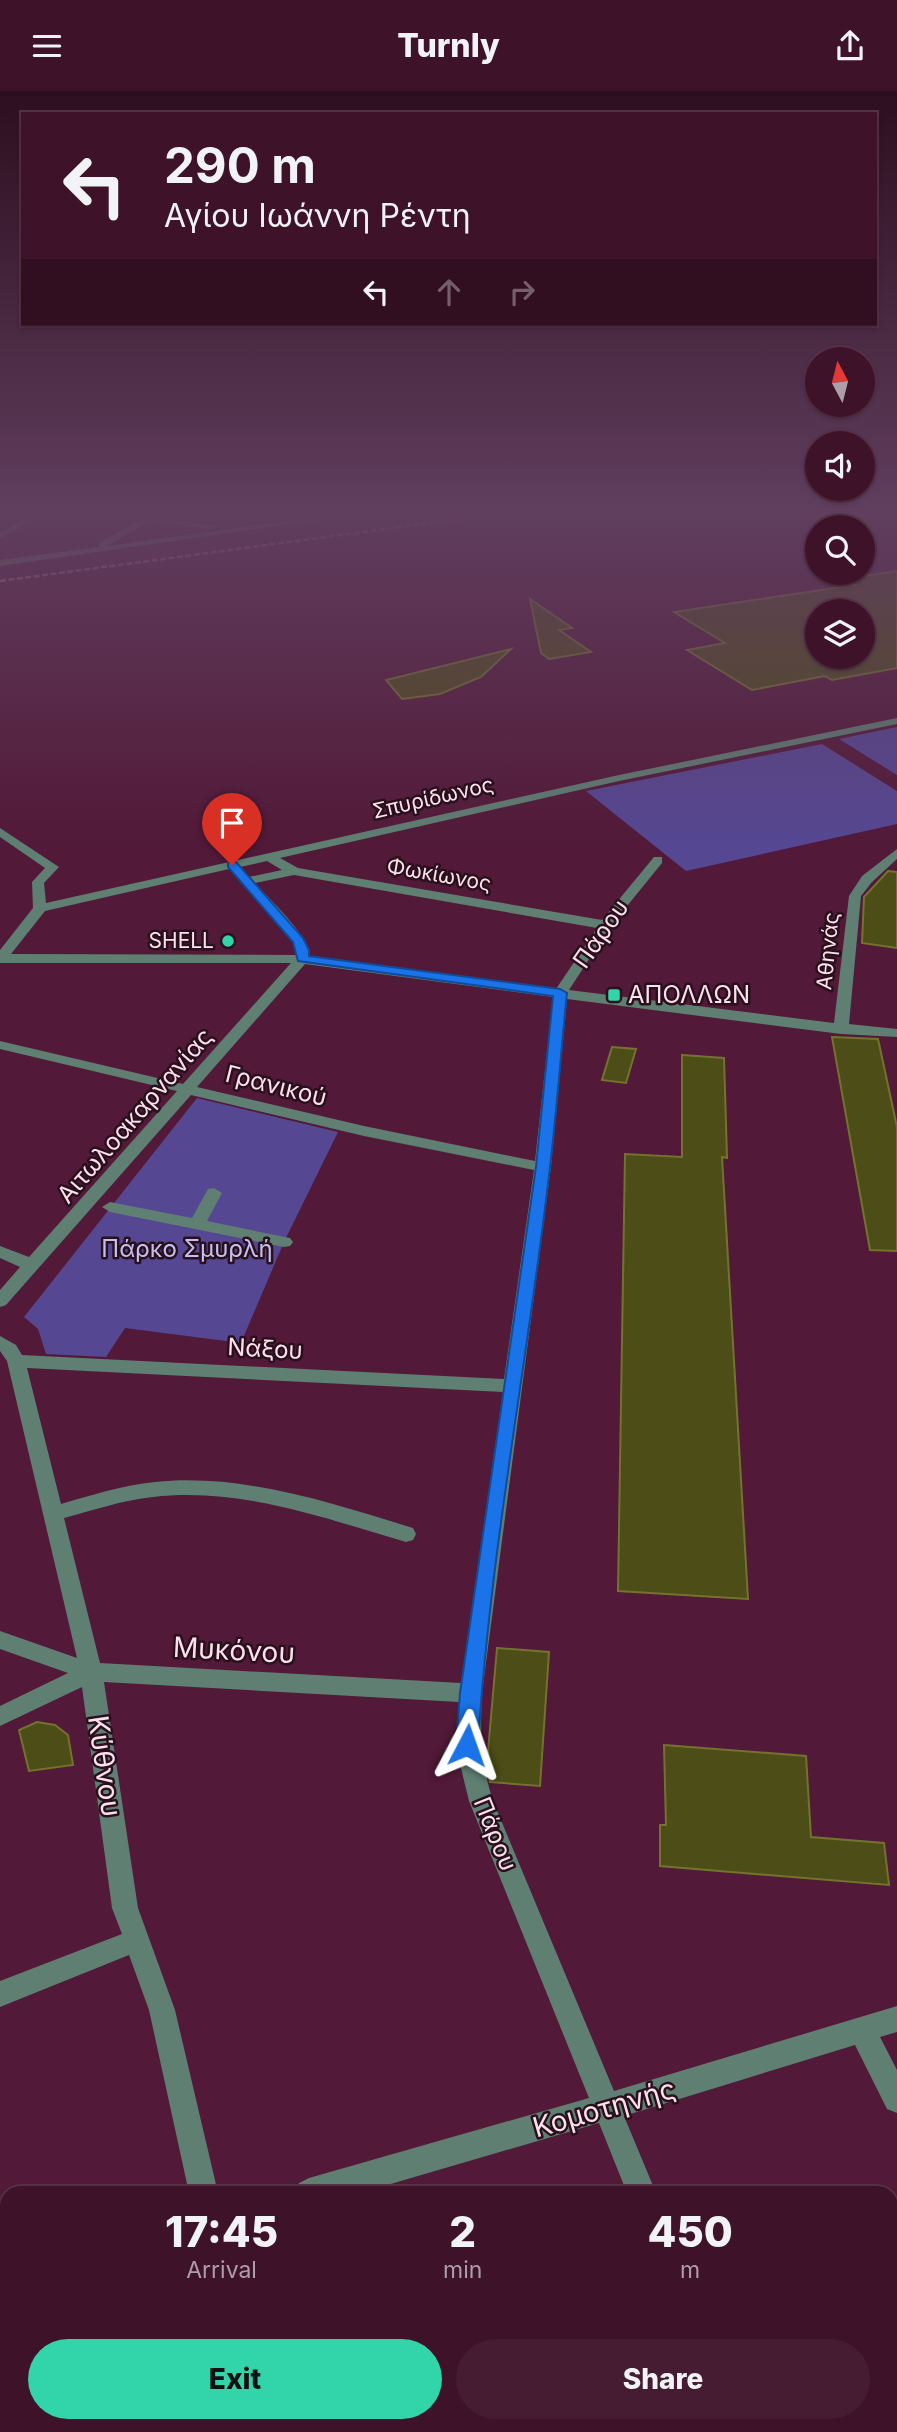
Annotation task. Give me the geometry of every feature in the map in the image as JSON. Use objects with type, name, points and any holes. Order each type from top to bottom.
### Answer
[{"type":"street","name":"Σπυρίδωνος","points":[[40,908],[619,778],[897,721]]},
{"type":"street","points":[[0,832],[53,867],[38,882],[40,908],[1,958]]},
{"type":"street","name":"Αθηνάς","points":[[841,1030],[855,896],[867,879],[897,853]]},
{"type":"street","name":"Φωκίωνος","points":[[269,857],[294,871],[605,925]]},
{"type":"street","name":"Πάρου","points":[[639,2186],[471,1773],[467,1745],[471,1693],[511,1386],[543,1167],[560,993],[605,925],[657,860]]},
{"type":"street","points":[[232,865],[299,941],[303,950],[302,958]]},
{"type":"street","points":[[248,881],[294,871]]},
{"type":"street","points":[[1,958],[302,958],[841,1030],[897,1033]]},
{"type":"street","name":"Αιτωλοακαρνανίας","points":[[0,1301],[190,1089],[302,958]]},
{"type":"street","name":"Γρανικού","points":[[0,1045],[364,1131],[543,1167]]},
{"type":"street","points":[[197,1224],[214,1193]]},
{"type":"street","points":[[110,1207],[284,1242]]},
{"type":"street","points":[[0,1251],[33,1266]]},
{"type":"street","name":"Κύθνου","points":[[0,1342],[9,1349],[16,1361],[91,1670],[125,1908],[162,2010],[202,2186]]},
{"type":"street","name":"Νάξου","points":[[16,1361],[511,1386]]},
{"type":"street","points":[[51,1514],[116,1496],[155,1489],[191,1487],[271,1497],[406,1534]]},
{"type":"street","name":"Μυκόνου","points":[[0,1640],[91,1670],[471,1693]]},
{"type":"street","points":[[0,1716],[63,1688],[91,1670]]},
{"type":"street","points":[[0,1994],[135,1941]]},
{"type":"street","name":"Κομοτηνής","points":[[333,2186],[608,2107],[897,2019]]},
{"type":"street","points":[[862,2030],[897,2099]]},
{"type":"green space","points":[[897,727],[897,775],[839,739]]},
{"type":"green space","points":[[822,744],[897,791],[897,824],[686,871],[586,791]]},
{"type":"green space","name":"Πάρκο Σµυρλή","points":[[197,1098],[338,1132],[284,1242],[241,1343],[125,1328],[106,1357],[46,1354],[38,1329],[24,1317]]},
{"type":"building","points":[[536,626],[569,626],[572,628],[559,630],[591,652],[549,659],[541,653]]},
{"type":"building","points":[[697,626],[805,626],[805,669],[875,669],[875,626],[897,626],[897,668],[832,680],[825,676],[752,690],[687,650],[725,643]]},
{"type":"building","points":[[511,649],[481,677],[440,694],[402,699],[386,680]]},
{"type":"building","points":[[888,871],[897,872],[897,948],[862,943],[864,897]]},
{"type":"building","points":[[832,1037],[878,1039],[897,1127],[897,1251],[870,1250]]},
{"type":"building","points":[[612,1047],[636,1049],[626,1083],[602,1080]]},
{"type":"building","points":[[682,1055],[724,1058],[727,1158],[722,1157],[748,1599],[618,1591],[625,1154],[682,1157]]},
{"type":"building","points":[[497,1648],[549,1652],[540,1786],[490,1782],[487,1763]]},
{"type":"building","points":[[37,1722],[55,1725],[68,1735],[73,1765],[29,1771],[19,1730]]},
{"type":"building","points":[[664,1745],[806,1756],[811,1837],[884,1843],[889,1885],[660,1866],[660,1825],[666,1825]]},
{"type":"place","name":"SHELL","points":[[228,941]]},
{"type":"place","name":"ΑΠΟΛΛΩΝ","points":[[614,995]]},
{"type":"route","points":[[232,865],[299,941],[303,950],[302,958],[560,993],[543,1167],[504,1437],[471,1693],[467,1745]]}]
